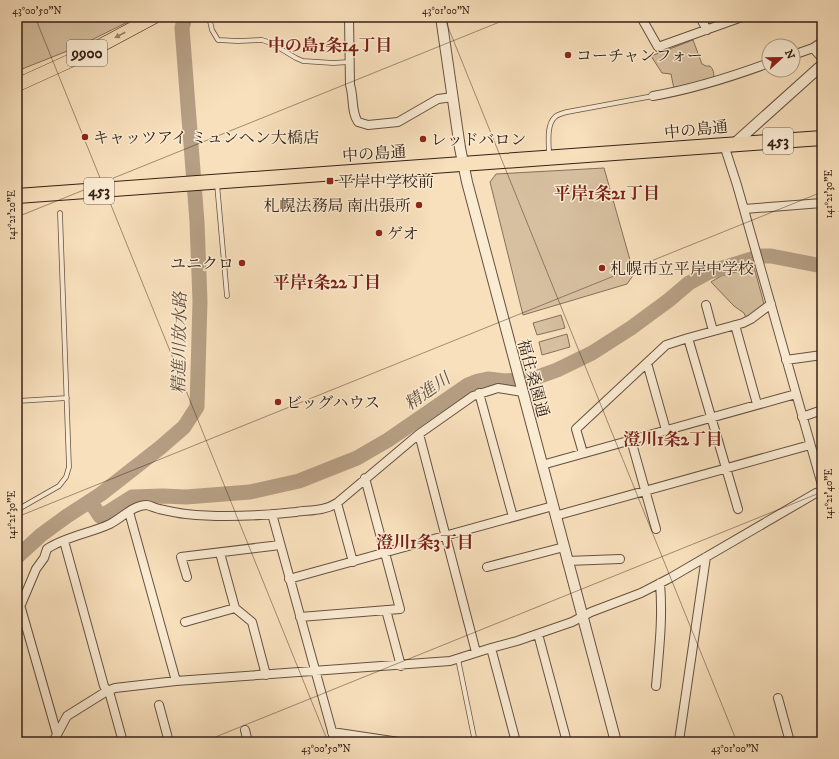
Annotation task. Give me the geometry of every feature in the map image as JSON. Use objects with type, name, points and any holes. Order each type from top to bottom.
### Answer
[{"type":"highway","name":"453","points":[[729,145],[822,138]]},
{"type":"highway","name":"中の島通","points":[[17,196],[729,145]]},
{"type":"main road","name":"9900","points":[[17,85],[83,55],[154,17]]},
{"type":"street","points":[[348,17],[349,62],[354,115],[358,122],[368,125],[398,122],[438,99],[452,97]]},
{"type":"street","name":"福住桑園通","points":[[441,17],[452,97],[467,182],[616,742]]},
{"type":"street","points":[[641,17],[658,47],[742,17]]},
{"type":"street","points":[[700,17],[707,30]]},
{"type":"street","points":[[801,52],[822,42]]},
{"type":"street","points":[[812,48],[822,58]]},
{"type":"street","name":"中の島通","points":[[729,145],[822,64]]},
{"type":"street","points":[[654,96],[680,92],[761,66]]},
{"type":"street","points":[[729,145],[744,209],[822,485]]},
{"type":"street","points":[[744,209],[822,203]]},
{"type":"street","points":[[583,453],[576,429],[666,345],[735,326],[751,319],[771,304]]},
{"type":"street","points":[[706,305],[713,331]]},
{"type":"street","points":[[735,326],[758,404]]},
{"type":"street","points":[[688,338],[738,509]]},
{"type":"street","points":[[786,360],[822,355]]},
{"type":"street","points":[[647,363],[666,430]]},
{"type":"street","points":[[17,614],[36,569],[44,558],[48,549],[126,516],[132,509],[147,505],[158,509],[198,515],[236,516],[328,508],[419,434],[473,396],[498,388],[520,384]]},
{"type":"street","points":[[479,393],[513,517]]},
{"type":"street","points":[[542,465],[796,394]]},
{"type":"street","points":[[802,416],[822,410]]},
{"type":"street","points":[[419,434],[476,652]]},
{"type":"street","points":[[631,440],[656,529]]},
{"type":"street","points":[[289,579],[513,517],[554,511],[646,491],[810,445]]},
{"type":"street","points":[[300,617],[400,609],[365,478]]},
{"type":"street","points":[[55,738],[67,716],[107,691],[116,688],[176,681],[401,666],[450,661],[538,634],[572,622],[592,612],[636,595],[660,583],[816,493],[822,491]]},
{"type":"street","points":[[337,502],[353,562]]},
{"type":"street","points":[[129,512],[176,681]]},
{"type":"street","points":[[272,514],[335,742]]},
{"type":"street","points":[[64,541],[104,686],[110,695],[123,742]]},
{"type":"street","points":[[187,577],[181,557],[280,545]]},
{"type":"street","points":[[487,567],[564,547]]},
{"type":"street","points":[[220,553],[235,608],[252,622],[266,675]]},
{"type":"street","points":[[675,742],[679,741],[706,557]]},
{"type":"street","points":[[567,561],[620,559]]},
{"type":"street","points":[[656,686],[662,601],[660,583]]},
{"type":"street","points":[[20,605],[55,738]]},
{"type":"street","points":[[185,622],[235,608]]},
{"type":"street","points":[[386,610],[401,666]]},
{"type":"street","points":[[538,634],[567,742]]},
{"type":"street","points":[[491,648],[516,742]]},
{"type":"street","points":[[778,698],[790,742]]},
{"type":"street","points":[[159,705],[170,742]]},
{"type":"street","points":[[245,730],[248,742]]},
{"type":"street","points":[[332,732],[398,742]]},
{"type":"lane","points":[[209,17],[212,30],[218,40],[262,40],[271,42],[303,61],[333,63],[349,62]]},
{"type":"lane","points":[[549,158],[550,124],[555,117],[567,112],[654,96]]},
{"type":"lane","points":[[211,183],[227,296]]},
{"type":"lane","points":[[17,510],[59,486],[66,477],[69,467],[60,213]]},
{"type":"lane","points":[[17,401],[67,398]]},
{"type":"lane","points":[[458,659],[475,742]]},
{"type":"shaded area","points":[[17,17],[138,17],[75,48],[17,71]]},
{"type":"shaded area","points":[[693,40],[702,64],[710,66],[714,76],[713,78],[674,89],[671,74],[662,73],[651,56]]},
{"type":"shaded area","points":[[604,168],[634,274],[627,284],[523,315],[490,182],[496,174]]},
{"type":"shaded area","points":[[754,267],[764,304],[746,318],[744,313],[734,306],[711,282],[721,276]]},
{"type":"shaded area","points":[[561,315],[565,328],[537,335],[533,323]]},
{"type":"shaded area","points":[[567,334],[570,347],[542,355],[539,342]]},
{"type":"waterway","name":"精進川放水路","points":[[17,557],[41,535],[101,494],[161,447],[184,427],[197,407],[200,301],[197,222],[182,28],[185,17]]},
{"type":"waterway","name":"精進川","points":[[90,501],[100,516],[102,516],[132,497],[186,497],[250,492],[299,481],[357,458],[388,440],[468,385],[488,379],[505,381],[532,379],[557,370],[592,353],[631,328],[689,283],[709,272],[762,256],[771,256],[822,266]]},
{"type":"place","name":"コーチャンフォー","points":[[568,55]]},
{"type":"place","name":"キャッツアイ ミュンヘン大橋店","points":[[85,137]]},
{"type":"place","name":"レッドバロン","points":[[423,139]]},
{"type":"place","name":"平岸中学校前","points":[[330,181]]},
{"type":"place","name":"札幌法務局 南出張所","points":[[419,205]]},
{"type":"place","name":"ゲオ","points":[[379,233]]},
{"type":"place","name":"ユニクロ","points":[[242,263]]},
{"type":"place","name":"札幌市立平岸中学校","points":[[602,268]]},
{"type":"place","name":"ビッグハウス","points":[[278,402]]},
{"type":"district","name":"中の島1条14丁目","points":[[330,45]]},
{"type":"district","name":"平岸1条21丁目","points":[[607,193]]},
{"type":"district","name":"平岸1条22丁目","points":[[327,282]]},
{"type":"district","name":"澄川1条2丁目","points":[[673,439]]},
{"type":"district","name":"澄川1条3丁目","points":[[425,542]]}]
